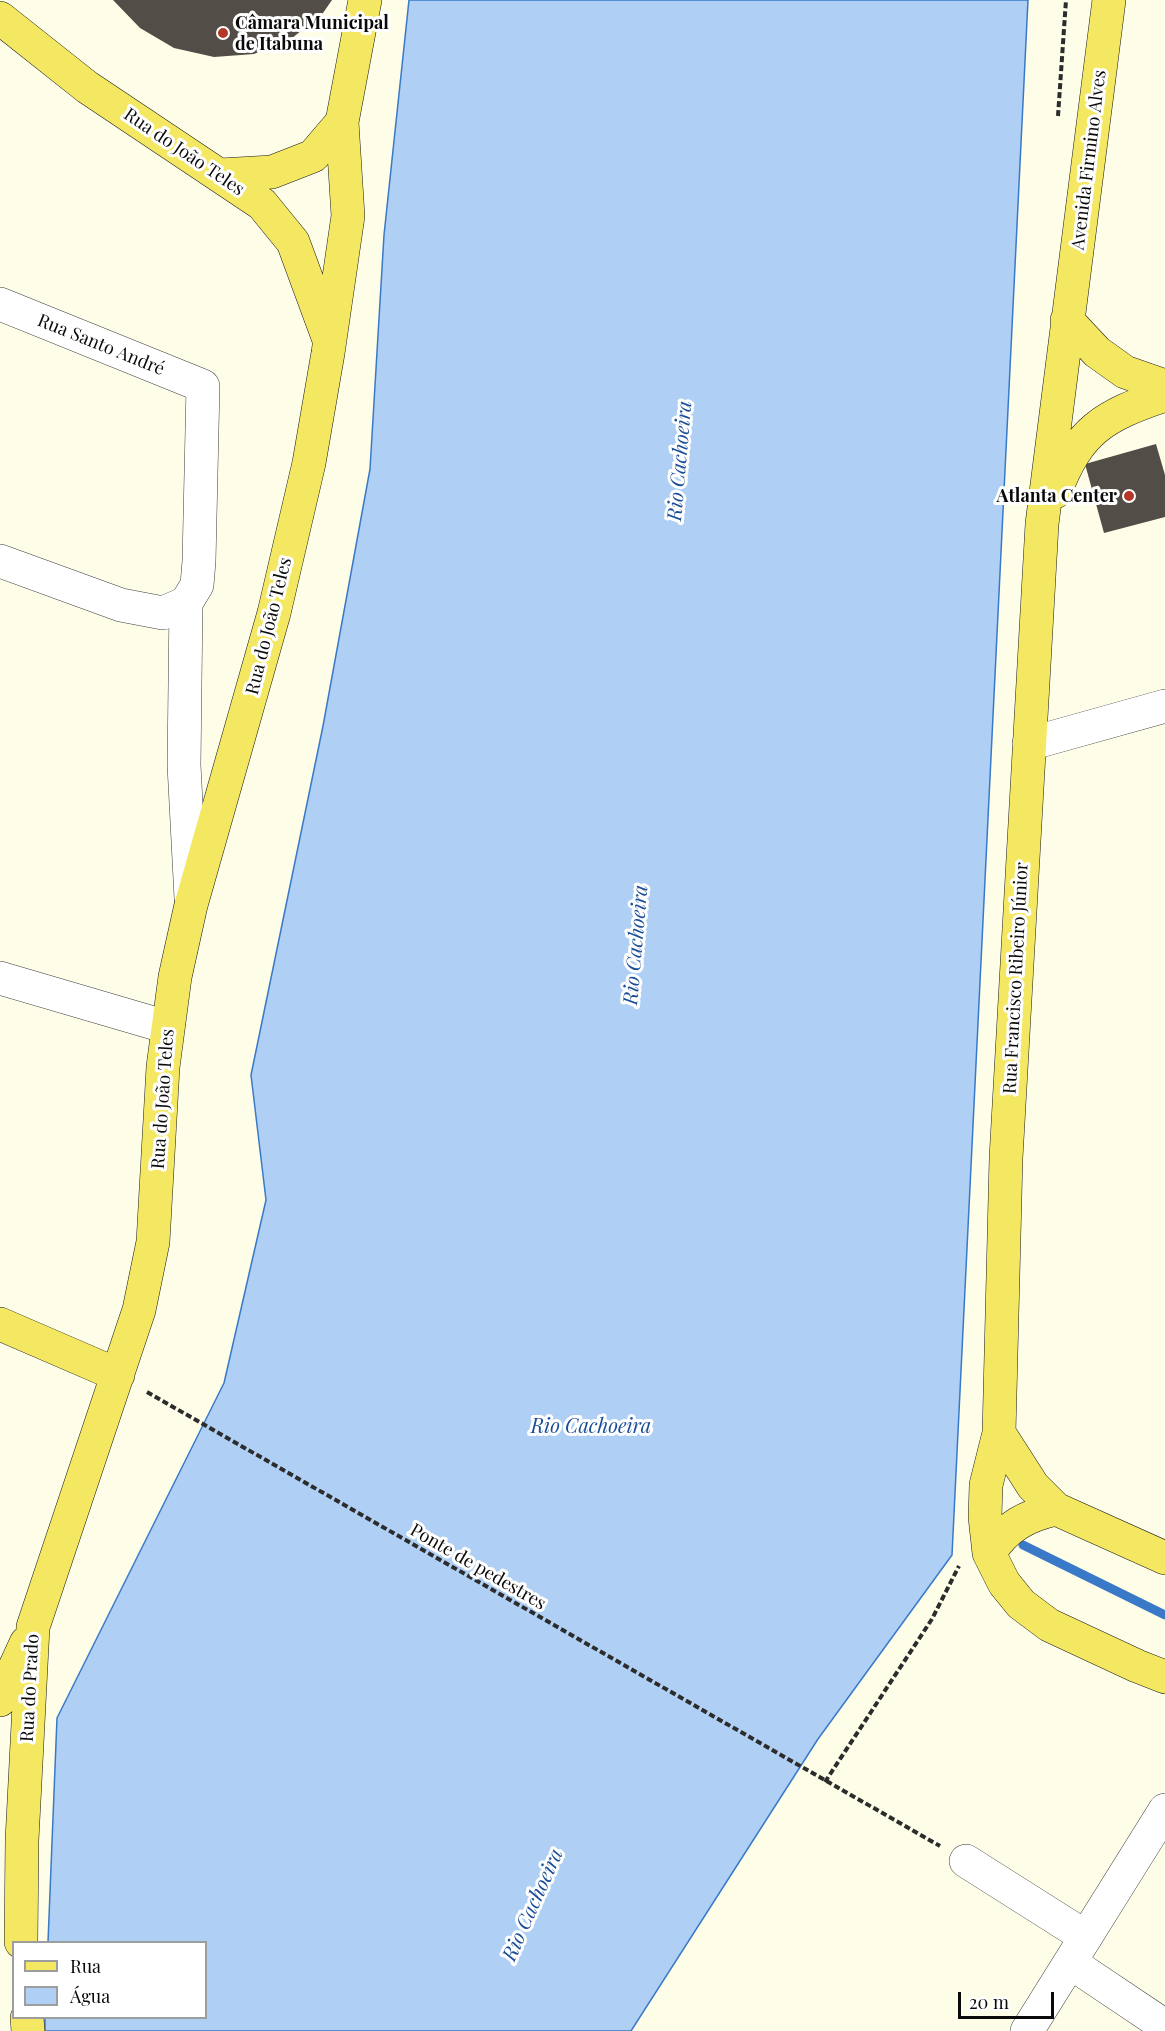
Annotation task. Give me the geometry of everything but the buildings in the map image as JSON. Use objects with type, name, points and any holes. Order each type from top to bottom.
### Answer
[{"type":"main road","points":[[329,342],[348,216],[342,122],[365,0]]},
{"type":"main road","name":"Avenida Firmino Alves","points":[[1067,320],[1084,208],[1110,0]]},
{"type":"main road","name":"Rua do João Teles","points":[[0,18],[87,87],[262,204],[293,243],[329,342],[309,463],[274,613],[191,905],[167,1027],[153,1242],[140,1310],[118,1375]]},
{"type":"main road","points":[[220,175],[272,172],[313,156],[342,122]]},
{"type":"main road","points":[[1067,320],[1097,352],[1125,372],[1165,386]]},
{"type":"main road","name":"Rua Francisco Ribeiro Júnior","points":[[989,1553],[985,1517],[986,1485],[999,1433],[1006,1158],[1042,524],[1067,320]]},
{"type":"main road","name":"Rua Francisco Ribeiro Júnior","points":[[1042,524],[1068,458],[1094,427],[1135,405],[1165,395]]},
{"type":"main road","points":[[0,1324],[118,1375]]},
{"type":"main road","name":"Rua do Prado","points":[[21,1941],[11,1839],[33,1627],[118,1375]]},
{"type":"main road","points":[[999,1433],[1033,1486],[1056,1509],[1165,1558]]},
{"type":"main road","points":[[1056,1509],[1032,1515],[1010,1527],[989,1553],[1004,1583],[1021,1604],[1049,1625],[1165,1677]]},
{"type":"main road","points":[[0,1700],[33,1627]]},
{"type":"street","name":"Rua Santo André","points":[[0,304],[202,386],[199,561],[197,585],[186,603]]},
{"type":"street","points":[[0,561],[121,605],[163,613],[186,603],[184,765],[191,905]]},
{"type":"street","points":[[1029,744],[1165,706]]},
{"type":"street","points":[[0,978],[167,1027]]},
{"type":"street","points":[[1027,2031],[1165,1810]]},
{"type":"street","points":[[966,1861],[1078,1950],[1165,2026]]},
{"type":"path","name":"Ponte de pedestres","points":[[118,1375],[966,1861]]},
{"type":"path","points":[[825,1782],[932,1620]]},
{"type":"water","name":"Rio Cachoeira","points":[[409,0],[1028,0],[952,1555],[818,1739],[631,2031],[45,2031],[45,2019],[207,2019],[207,1941],[48,1941],[57,1718],[224,1383],[266,1200],[251,1075],[323,726],[370,469],[384,235]]},
{"type":"waterway","points":[[1023,1545],[1165,1615]]},
{"type":"place","name":"Câmara Municipal de Itabuna","points":[[223,33]]},
{"type":"place","name":"Atlanta Center","points":[[1129,496]]}]
